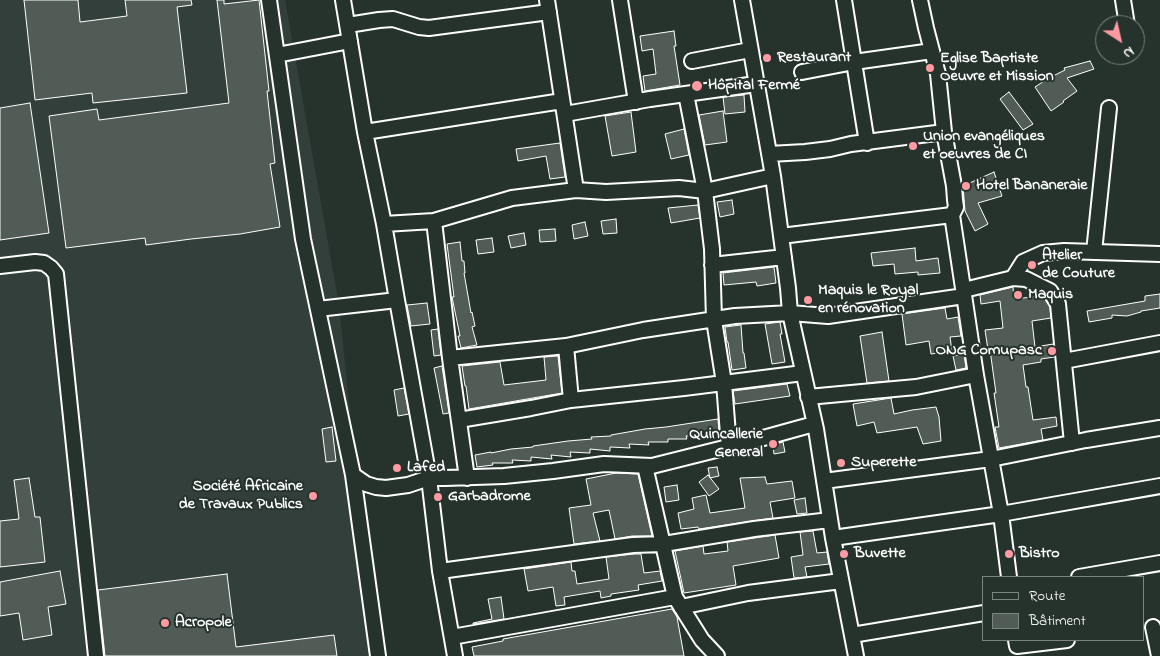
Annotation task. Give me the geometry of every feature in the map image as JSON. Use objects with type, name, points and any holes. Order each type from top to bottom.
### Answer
[{"type":"street","points":[[269,0],[303,239],[353,475],[378,656]]},
{"type":"street","points":[[343,0],[365,132],[384,224],[429,478],[440,571],[456,656]]},
{"type":"street","points":[[620,0],[636,102]]},
{"type":"street","points":[[742,0],[773,176],[790,313],[814,424],[833,538],[856,656]]},
{"type":"street","points":[[844,0],[867,143]]},
{"type":"street","points":[[920,0],[938,74],[944,132],[954,186],[956,207],[952,215],[976,375],[1001,514],[1009,576]]},
{"type":"street","points":[[1123,0],[1125,15]]},
{"type":"street","points":[[348,24],[393,19],[429,28],[548,6],[576,190]]},
{"type":"street","points":[[277,55],[350,41]]},
{"type":"street","points":[[692,61],[750,50]]},
{"type":"street","points":[[802,72],[854,62],[932,51]]},
{"type":"street","points":[[365,132],[564,108],[636,102],[756,84]]},
{"type":"street","points":[[686,94],[704,191],[712,250],[714,320],[724,383],[729,446]]},
{"type":"street","points":[[1094,252],[1109,108]]},
{"type":"street","points":[[769,154],[805,152],[944,132]]},
{"type":"street","points":[[384,224],[434,221],[512,198],[576,190],[606,192],[679,188],[704,191],[773,176]]},
{"type":"street","points":[[781,236],[952,215]]},
{"type":"street","points":[[434,221],[450,358],[467,478]]},
{"type":"street","points":[[1013,278],[1023,262],[1043,253],[1160,254]]},
{"type":"street","points":[[712,265],[784,257]]},
{"type":"street","points":[[0,266],[35,262],[44,263],[56,274],[96,656]]},
{"type":"street","points":[[450,358],[566,346],[643,330],[735,316],[790,313],[828,316],[964,293],[1013,278],[1026,279],[1050,291],[1058,304],[1072,443]]},
{"type":"street","points":[[318,309],[397,300]]},
{"type":"street","points":[[1064,361],[1160,343]]},
{"type":"street","points":[[566,346],[571,400]]},
{"type":"street","points":[[459,420],[571,400],[803,373]]},
{"type":"street","points":[[808,397],[916,387],[976,375]]},
{"type":"street","points":[[353,475],[366,484],[386,488],[408,485],[429,478],[504,476],[604,464],[652,466],[814,424]]},
{"type":"street","points":[[824,481],[991,459],[1160,428]]},
{"type":"street","points":[[645,466],[678,602],[702,640],[717,656]]},
{"type":"street","points":[[833,538],[1001,514],[1160,486]]},
{"type":"street","points":[[440,571],[633,546],[664,544],[754,529],[830,520]]},
{"type":"street","points":[[1084,576],[1160,563]]},
{"type":"street","points":[[452,637],[678,602],[841,582]]},
{"type":"street","points":[[852,635],[982,613]]},
{"type":"street","points":[[1152,627],[1159,656]]},
{"type":"street","points":[[1016,641],[1017,646],[1059,641]]},
{"type":"shaded area","points":[[0,0],[285,0],[339,305],[375,656],[0,656]]},
{"type":"building","points":[[24,0],[78,0],[80,22],[127,16],[125,0],[191,0],[192,5],[177,7],[187,93],[93,103],[92,93],[35,100]]},
{"type":"building","points":[[217,0],[224,0],[224,4],[259,0],[275,163],[270,164],[280,227],[240,234],[146,245],[145,238],[66,248],[49,116],[97,109],[99,120],[229,103]]},
{"type":"building","points":[[674,31],[676,46],[674,46],[680,85],[645,91],[643,76],[656,74],[653,49],[642,51],[640,36]]},
{"type":"building","points":[[1090,61],[1094,69],[1067,78],[1077,91],[1051,111],[1035,87],[1065,70],[1064,68]]},
{"type":"building","points":[[1009,92],[1033,124],[1023,130],[1000,99]]},
{"type":"building","points":[[744,95],[745,112],[725,114],[723,97]]},
{"type":"building","points":[[30,103],[49,233],[0,240],[0,108]]},
{"type":"building","points":[[723,111],[727,142],[705,145],[699,115]]},
{"type":"building","points":[[631,112],[636,152],[612,156],[605,116]]},
{"type":"building","points":[[684,129],[689,155],[671,159],[665,134]]},
{"type":"building","points":[[560,143],[565,177],[550,179],[546,156],[518,161],[516,149]]},
{"type":"building","points":[[994,172],[1002,196],[978,203],[988,224],[975,231],[965,211],[963,186]]},
{"type":"building","points":[[732,200],[734,214],[720,217],[717,202]]},
{"type":"building","points":[[698,205],[700,218],[671,223],[668,208]]},
{"type":"building","points":[[616,219],[617,233],[603,234],[601,221]]},
{"type":"building","points":[[585,222],[588,236],[574,239],[572,225]]},
{"type":"building","points":[[555,229],[556,241],[540,242],[539,230]]},
{"type":"building","points":[[524,233],[526,245],[511,248],[508,236]]},
{"type":"building","points":[[492,238],[494,252],[478,254],[476,240]]},
{"type":"building","points":[[460,242],[471,313],[475,326],[472,327],[477,345],[461,348],[452,297],[454,297],[447,244]]},
{"type":"building","points":[[915,248],[916,261],[938,258],[940,273],[918,275],[918,272],[895,274],[894,264],[873,266],[871,253]]},
{"type":"building","points":[[774,267],[776,283],[757,286],[756,282],[724,285],[723,273]]},
{"type":"building","points":[[1013,287],[1014,299],[1041,296],[1050,307],[1051,318],[1032,321],[1035,347],[1053,344],[1054,357],[1041,359],[1041,362],[1023,365],[1033,420],[1056,417],[1057,426],[1041,429],[1043,440],[999,448],[995,427],[999,427],[994,393],[996,393],[985,330],[1003,328],[1000,301],[981,304],[980,295]]},
{"type":"building","points":[[1160,294],[1160,308],[1141,311],[1127,316],[1112,315],[1112,318],[1089,322],[1087,311],[1145,301],[1145,296]]},
{"type":"building","points":[[427,303],[430,324],[411,326],[407,305]]},
{"type":"building","points":[[945,308],[947,319],[958,317],[961,336],[950,337],[952,351],[931,354],[929,341],[906,345],[902,314]]},
{"type":"building","points":[[780,322],[785,362],[772,364],[765,324]]},
{"type":"building","points":[[741,325],[746,368],[732,370],[725,327]]},
{"type":"building","points":[[438,329],[441,355],[434,356],[431,330]]},
{"type":"building","points":[[882,332],[889,381],[867,383],[860,336]]},
{"type":"building","points":[[964,354],[966,368],[956,370],[953,356]]},
{"type":"building","points":[[558,356],[562,393],[469,409],[462,366],[500,362],[504,385],[546,380],[544,357]]},
{"type":"building","points":[[442,366],[449,413],[443,414],[434,368]]},
{"type":"building","points":[[787,384],[790,396],[735,404],[733,391]]},
{"type":"building","points":[[404,388],[409,414],[398,416],[394,390]]},
{"type":"building","points":[[891,398],[894,414],[936,407],[939,417],[941,441],[923,444],[917,427],[877,433],[874,422],[857,426],[853,404]]},
{"type":"building","points":[[718,419],[719,433],[706,434],[706,436],[686,436],[687,439],[668,439],[668,442],[648,442],[649,445],[629,444],[630,448],[610,447],[610,451],[590,449],[590,453],[570,452],[571,457],[551,455],[552,459],[531,457],[531,461],[512,460],[513,463],[492,463],[493,465],[477,467],[475,455]]},
{"type":"building","points":[[332,427],[336,461],[326,462],[322,429]]},
{"type":"building","points":[[783,442],[785,452],[774,454],[773,445]]},
{"type":"building","points":[[717,467],[719,476],[710,478],[708,468]]},
{"type":"building","points":[[616,473],[638,474],[652,536],[632,536],[615,539],[609,510],[593,513],[600,541],[574,544],[569,508],[591,505],[586,479]]},
{"type":"building","points":[[708,475],[719,489],[709,496],[699,482]]},
{"type":"building","points":[[765,477],[767,484],[792,481],[795,498],[770,502],[773,518],[699,529],[698,527],[681,529],[678,513],[694,509],[692,498],[706,495],[710,513],[745,508],[740,478]]},
{"type":"building","points":[[29,478],[35,517],[40,517],[45,562],[0,567],[0,521],[19,519],[14,480]]},
{"type":"building","points":[[677,485],[679,500],[666,502],[664,487]]},
{"type":"building","points":[[805,498],[807,513],[797,514],[794,500]]},
{"type":"building","points":[[813,531],[817,553],[827,552],[829,564],[805,567],[807,577],[794,578],[791,557],[803,555],[800,532]]},
{"type":"building","points":[[775,535],[779,558],[733,566],[736,585],[684,593],[675,551],[703,546],[704,554],[728,551],[727,542]]},
{"type":"building","points":[[641,554],[644,573],[660,571],[662,581],[638,585],[639,590],[611,594],[611,596],[601,598],[600,591],[564,597],[565,605],[556,606],[553,587],[528,591],[524,569],[571,562],[577,584],[609,579],[606,557]]},
{"type":"building","points":[[60,571],[66,604],[48,607],[52,635],[23,640],[19,613],[0,616],[0,582]]},
{"type":"building","name":"Acropole","points":[[227,574],[236,647],[334,635],[337,656],[105,656],[98,590]]},
{"type":"building","points":[[501,597],[504,619],[473,624],[492,619],[488,599]]},
{"type":"building","points":[[672,609],[677,617],[684,656],[474,656],[472,647],[503,641],[503,639]]},
{"type":"place","name":"Restaurant","points":[[767,58]]},
{"type":"place","name":"Eglise Baptiste Oeuvre et Mission","points":[[930,68]]},
{"type":"place","name":"Hôpital Fermé","points":[[697,86]]},
{"type":"place","name":"Union evangéliques et oeuvres de CI","points":[[913,146]]},
{"type":"place","name":"Hotel Bananeraie","points":[[966,186]]},
{"type":"place","name":"Atelier de Couture","points":[[1032,265]]},
{"type":"place","name":"Maquis","points":[[1018,295]]},
{"type":"place","name":"Maquis le Royal en rénovation","points":[[808,300]]},
{"type":"place","name":"ONG Comupasc","points":[[1052,351]]},
{"type":"place","name":"Quincallerie General","points":[[773,444]]},
{"type":"place","name":"Superette","points":[[841,463]]},
{"type":"place","name":"Lafed","points":[[397,468]]},
{"type":"place","name":"Société Africaine de Travaux Publics","points":[[313,496]]},
{"type":"place","name":"Garbadrome","points":[[438,497]]},
{"type":"place","name":"Buvette","points":[[844,554]]},
{"type":"place","name":"Bistro","points":[[1009,554]]},
{"type":"place","name":"Acropole","points":[[165,623]]}]
